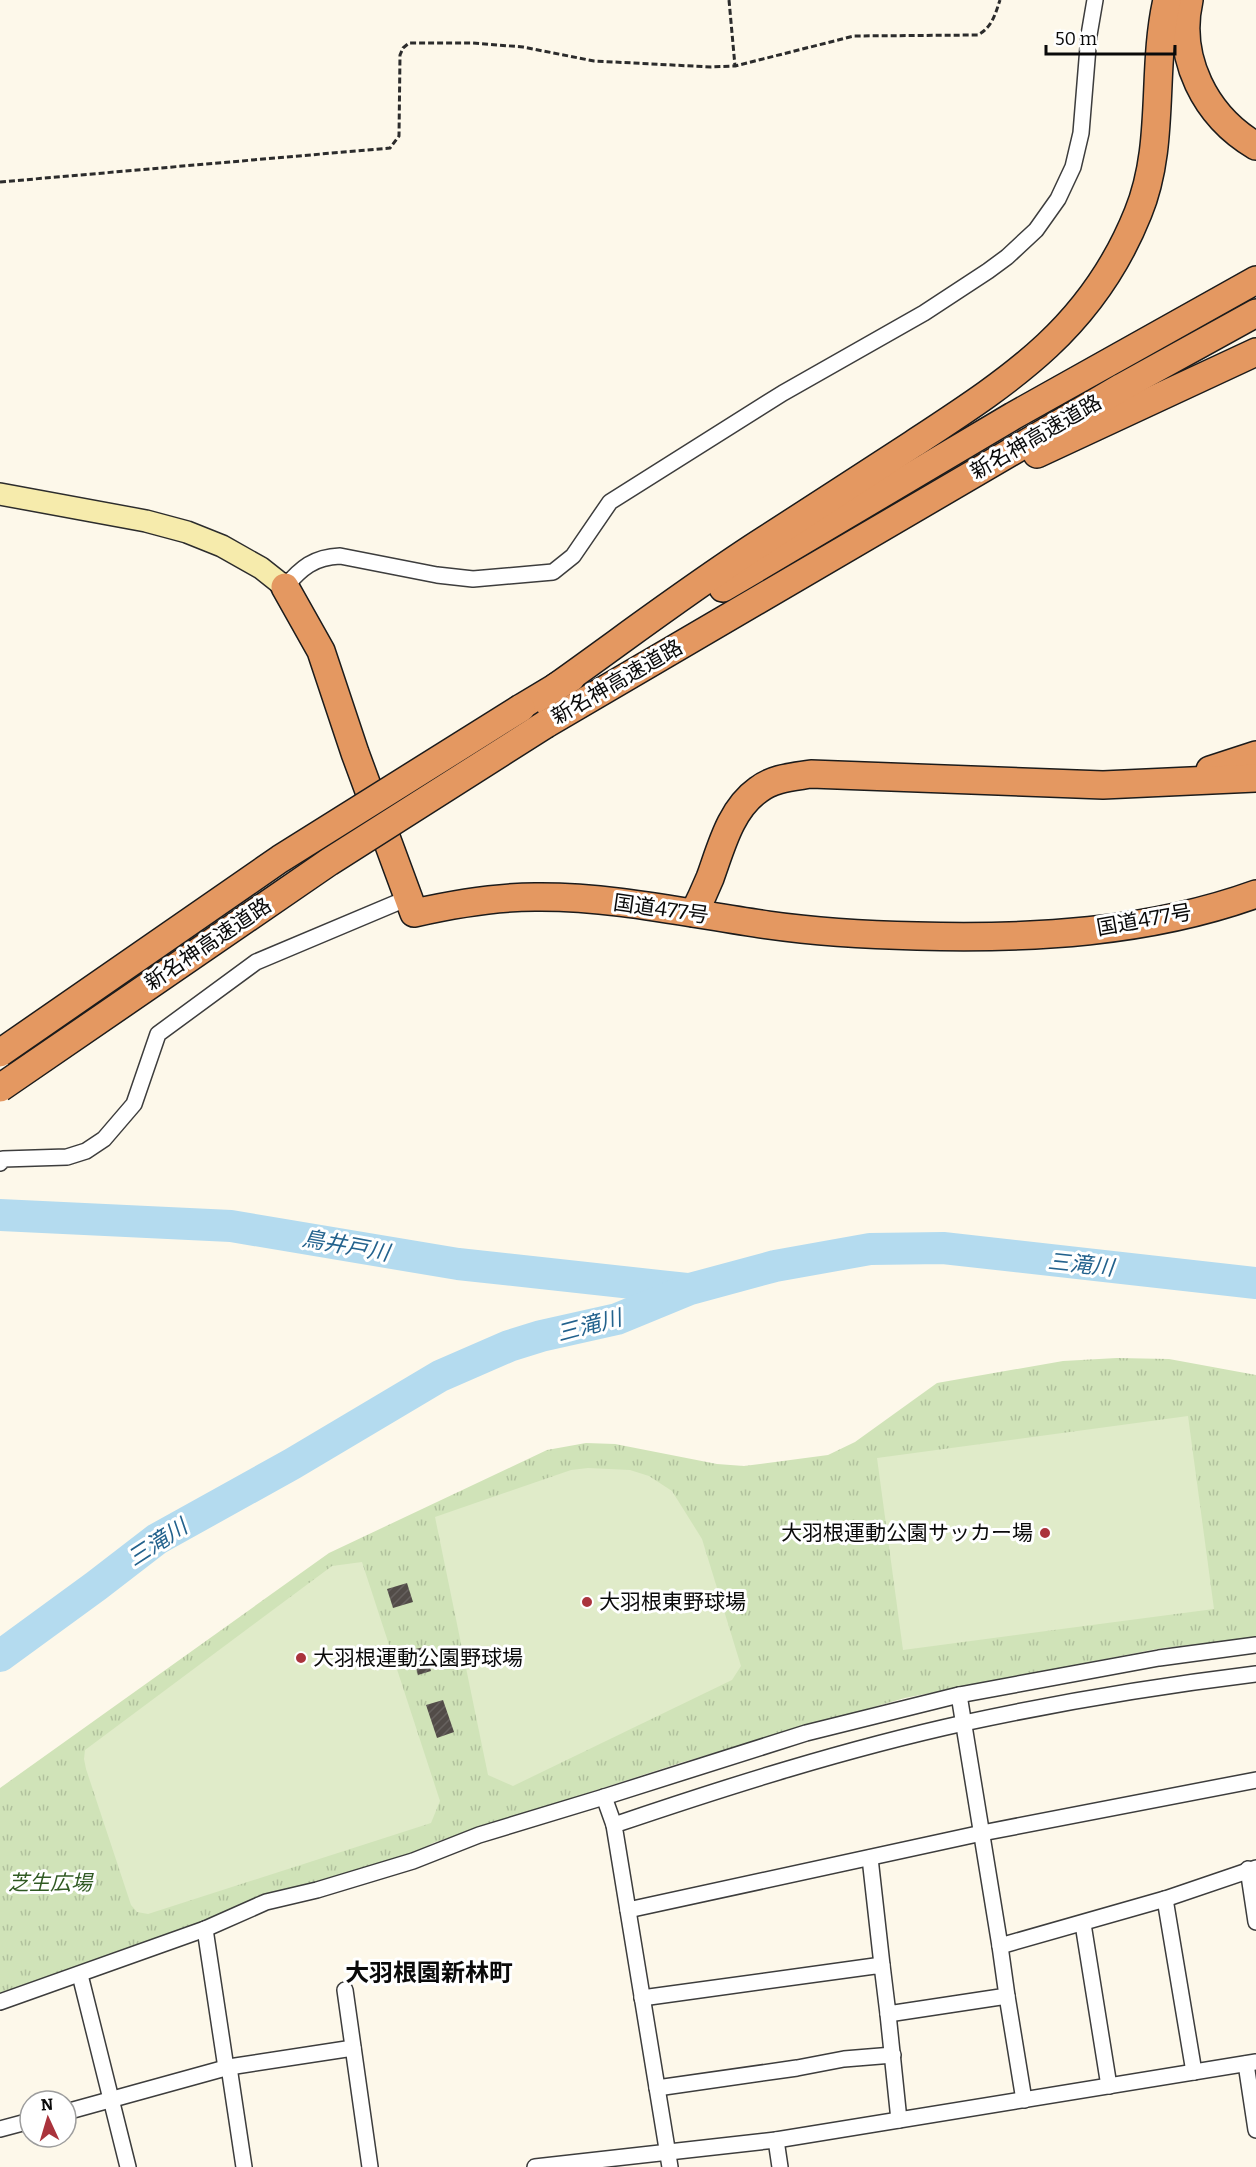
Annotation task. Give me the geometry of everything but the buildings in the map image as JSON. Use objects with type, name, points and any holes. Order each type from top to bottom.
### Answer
[{"type":"highway","points":[[556,687],[741,555],[988,395],[1056,339],[1083,310],[1099,290],[1120,254],[1140,210],[1147,186],[1155,141],[1161,37],[1167,0]]},
{"type":"highway","points":[[1189,0],[1185,34],[1193,73],[1205,98],[1223,121],[1256,146]]},
{"type":"highway","name":"新名神高速道路","points":[[0,1053],[280,859],[521,708],[1013,416],[1256,280]]},
{"type":"highway","name":"新名神高速道路","points":[[0,1088],[43,1056],[329,862],[546,724],[1112,393],[1256,313]]},
{"type":"highway","points":[[886,524],[1256,352]]},
{"type":"highway","points":[[285,587],[321,651],[355,753],[408,898]]},
{"type":"highway","points":[[1178,781],[1256,755]]},
{"type":"highway","points":[[694,913],[708,884],[729,827],[741,807],[759,789],[781,778],[811,774],[1104,785],[1256,778]]},
{"type":"highway","name":"国道477号","points":[[408,898],[414,913],[467,901],[535,897],[605,901],[770,926],[875,935],[988,938],[1122,927],[1182,916],[1256,894]]},
{"type":"street","points":[[0,494],[146,521],[187,532],[222,546],[261,568],[285,587],[300,569],[327,556],[340,556],[437,575],[473,579],[553,572],[573,556],[610,502],[783,393],[924,313],[988,272],[1035,230],[1058,199],[1073,167],[1081,133],[1089,35],[1095,0]]},
{"type":"street","points":[[0,1163],[3,1159],[67,1157],[86,1151],[105,1139],[134,1104],[158,1034],[256,962],[408,898]]},
{"type":"street","points":[[0,2002],[205,1929],[266,1902],[317,1890],[413,1861],[479,1835],[806,1733],[959,1695],[1159,1658],[1256,1645]]},
{"type":"street","points":[[614,1825],[802,1765],[963,1723],[1121,1693],[1256,1674]]},
{"type":"street","points":[[959,1695],[1024,2100]]},
{"type":"street","points":[[628,1910],[982,1833],[1256,1780]]},
{"type":"street","points":[[604,1797],[614,1825],[669,2159]]},
{"type":"street","points":[[870,1858],[899,2120]]},
{"type":"street","points":[[1000,1946],[1165,1899],[1252,1869],[1256,1922]]},
{"type":"street","points":[[1165,1899],[1194,2072]]},
{"type":"street","points":[[1083,1924],[1109,2086]]},
{"type":"street","points":[[205,1929],[244,2167]]},
{"type":"street","points":[[642,1998],[882,1965]]},
{"type":"street","points":[[80,1975],[128,2167]]},
{"type":"street","points":[[345,1990],[370,2167]]},
{"type":"street","points":[[888,2014],[1007,1996]]},
{"type":"street","points":[[78,2109],[227,2067],[353,2048]]},
{"type":"street","points":[[657,2088],[844,2059],[893,2055]]},
{"type":"street","points":[[535,2167],[669,2159],[1251,2063],[1256,2130]]},
{"type":"street","points":[[0,2129],[18,2124]]},
{"type":"street","points":[[776,2140],[780,2167]]},
{"type":"path","points":[[729,0],[735,66]]},
{"type":"path","points":[[0,182],[390,148],[399,136],[400,55],[409,43],[473,43],[523,47],[594,61],[711,67],[735,66],[854,36],[978,35],[992,23],[1000,0]]},
{"type":"green space","name":"芝生広場","points":[[1117,1358],[1169,1359],[1256,1375],[1256,1639],[1162,1648],[905,1698],[680,1763],[433,1843],[419,1851],[314,1886],[313,1883],[0,1997],[0,1788],[329,1553],[547,1450],[586,1443],[615,1444],[717,1464],[744,1466],[828,1455],[855,1442],[937,1383],[1063,1361]]},
{"type":"green space","name":"大羽根運動公園サッカー場","points":[[1188,1416],[1214,1609],[903,1650],[877,1458]]},
{"type":"green space","name":"大羽根東野球場","points":[[588,1468],[630,1470],[649,1476],[672,1491],[702,1539],[741,1666],[732,1680],[513,1786],[488,1775],[435,1517],[571,1470]]},
{"type":"green space","name":"大羽根運動公園野球場","points":[[362,1562],[440,1801],[431,1823],[148,1914],[137,1912],[131,1905],[86,1769],[85,1750],[332,1566]]},
{"type":"waterway","name":"鳥井戸川","points":[[0,1215],[231,1226],[458,1264],[687,1289]]},
{"type":"waterway","name":"三滝川","points":[[0,1656],[157,1539],[292,1464],[440,1376],[509,1346],[541,1336],[617,1319],[690,1289],[775,1266],[870,1249],[943,1248],[1256,1283]]},
{"type":"place","name":"大羽根運動公園サッカー場","points":[[1045,1533]]},
{"type":"place","name":"大羽根東野球場","points":[[587,1602]]},
{"type":"place","name":"大羽根運動公園野球場","points":[[301,1658]]},
{"type":"district","name":"大羽根園新林町","points":[[429,1973]]}]
